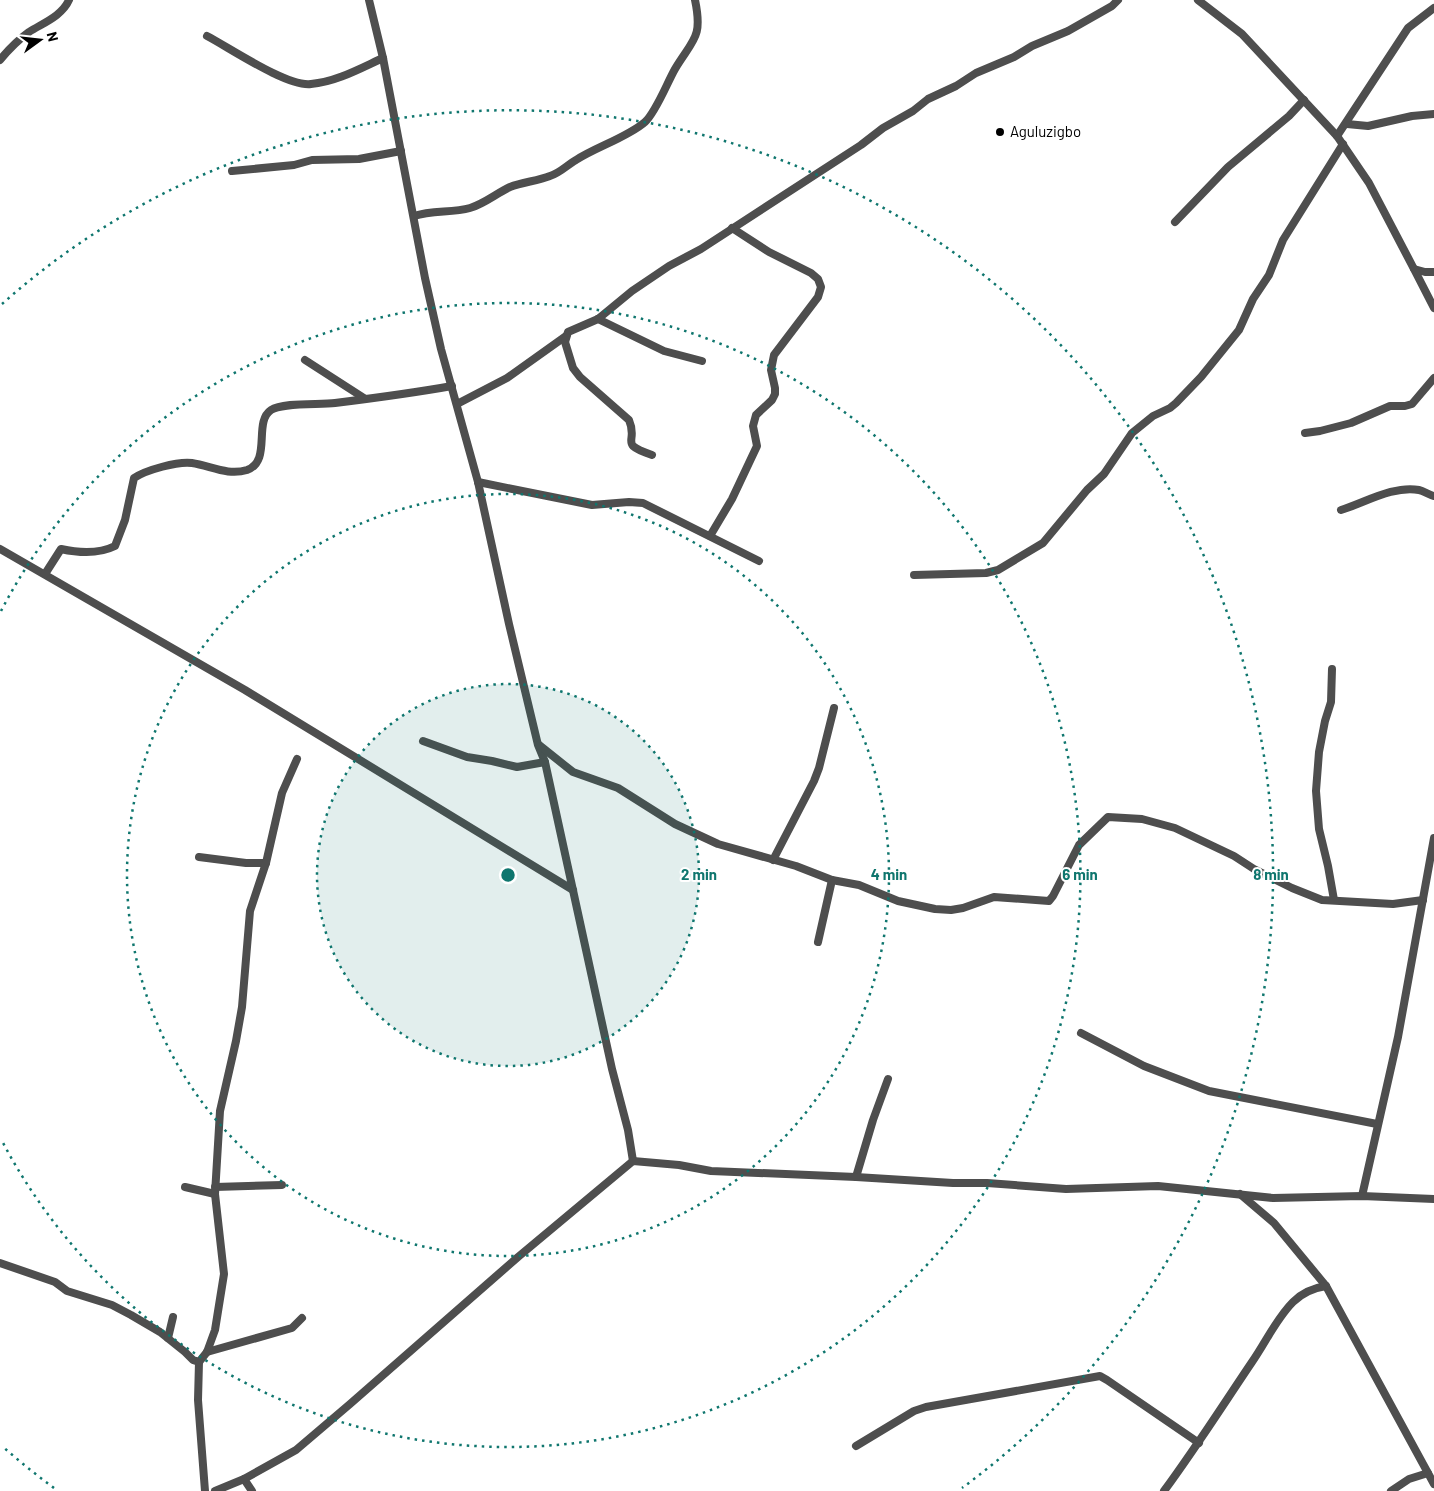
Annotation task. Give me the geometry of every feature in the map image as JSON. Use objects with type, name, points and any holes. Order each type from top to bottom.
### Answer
[{"type":"street","points":[[0,60],[11,46],[57,15],[67,5],[69,0]]},
{"type":"street","points":[[369,0],[383,58],[425,278],[441,348],[478,482],[538,745],[545,762],[634,1162]]},
{"type":"street","points":[[414,216],[436,211],[473,207],[520,184],[550,177],[575,160],[633,130],[646,121],[682,56],[694,43],[698,32],[695,0]]},
{"type":"street","points":[[457,404],[507,378],[566,336],[574,328],[598,319],[632,291],[669,266],[701,249],[862,145],[883,128],[913,111],[928,98],[956,86],[976,72],[1014,57],[1032,46],[1068,31],[1112,6],[1118,0]]},
{"type":"street","points":[[1202,1],[1242,34],[1337,136],[1369,183],[1434,308]]},
{"type":"street","points":[[1337,136],[1408,28],[1434,8]]},
{"type":"street","points":[[207,36],[279,76],[295,83],[310,85],[344,75],[383,58]]},
{"type":"street","points":[[1176,222],[1221,174],[1289,116],[1304,100]]},
{"type":"street","points":[[1346,124],[1368,126],[1412,116],[1434,114]]},
{"type":"street","points":[[914,575],[986,573],[998,570],[1043,543],[1087,490],[1104,474],[1132,433],[1152,416],[1170,408],[1176,403],[1201,377],[1240,330],[1252,299],[1269,275],[1283,240],[1343,144]]},
{"type":"street","points":[[232,171],[294,165],[312,160],[359,159],[401,151]]},
{"type":"street","points":[[710,536],[732,499],[757,446],[753,426],[756,415],[772,400],[775,394],[771,370],[774,355],[818,297],[821,287],[818,279],[811,272],[769,252],[732,228]]},
{"type":"street","points":[[1414,269],[1434,272]]},
{"type":"street","points":[[598,319],[664,351],[702,361]]},
{"type":"street","points":[[566,336],[573,368],[580,377],[629,420],[632,426],[631,444],[634,449],[652,454]]},
{"type":"street","points":[[305,360],[364,398]]},
{"type":"street","points":[[1305,433],[1351,423],[1393,405],[1405,406],[1412,404],[1434,378]]},
{"type":"street","points":[[45,574],[61,549],[78,552],[107,550],[116,546],[125,520],[134,478],[142,473],[184,462],[234,473],[250,469],[260,458],[264,421],[270,410],[280,406],[335,403],[452,386]]},
{"type":"street","points":[[478,482],[592,505],[629,502],[643,503],[759,561]]},
{"type":"street","points":[[1341,510],[1356,506],[1365,500],[1397,492],[1419,490],[1434,496]]},
{"type":"street","points":[[0,549],[245,690],[573,890]]},
{"type":"street","points":[[1332,669],[1331,702],[1323,729],[1316,791],[1319,829],[1334,900]]},
{"type":"street","points":[[773,860],[819,768],[834,708]]},
{"type":"street","points":[[423,741],[466,758],[492,761],[517,767],[545,762]]},
{"type":"street","points":[[538,745],[573,772],[618,788],[675,824],[718,844],[832,880],[860,885],[898,901],[935,909],[951,910],[963,908],[994,897],[1049,901],[1079,845],[1108,817],[1142,819],[1175,828],[1234,856],[1254,869],[1292,888],[1322,900],[1393,904],[1423,900]]},
{"type":"street","points":[[205,1491],[198,1400],[199,1362],[207,1352],[215,1330],[224,1274],[215,1190],[220,1111],[242,1007],[250,911],[266,863],[282,793],[297,759]]},
{"type":"street","points":[[1362,1196],[1398,1037],[1434,838]]},
{"type":"street","points":[[199,857],[246,863],[266,863]]},
{"type":"street","points":[[818,942],[832,880]]},
{"type":"street","points":[[1082,1033],[1144,1066],[1209,1091],[1378,1124]]},
{"type":"street","points":[[856,1177],[873,1120],[888,1079]]},
{"type":"street","points":[[215,1491],[244,1479],[296,1450],[518,1257],[634,1162],[679,1165],[711,1171],[856,1177],[953,1184],[987,1183],[1066,1189],[1158,1186],[1273,1198],[1362,1196],[1434,1200]]},
{"type":"street","points":[[186,1187],[215,1190],[282,1185]]},
{"type":"street","points":[[1240,1194],[1274,1223],[1326,1286],[1434,1484]]},
{"type":"street","points":[[0,1263],[55,1282],[67,1291],[112,1305],[168,1338],[193,1360],[199,1362]]},
{"type":"street","points":[[1164,1491],[1199,1443],[1261,1348],[1278,1318],[1304,1293],[1326,1286]]},
{"type":"street","points":[[168,1338],[173,1317]]},
{"type":"street","points":[[207,1352],[292,1328],[302,1318]]},
{"type":"street","points":[[856,1446],[914,1411],[926,1407],[1100,1376],[1199,1443]]},
{"type":"street","points":[[1391,1491],[1409,1479],[1428,1473]]},
{"type":"street","points":[[244,1479],[252,1491]]},
{"type":"place","name":"Aguluzigbo","points":[[1000,132]]}]
